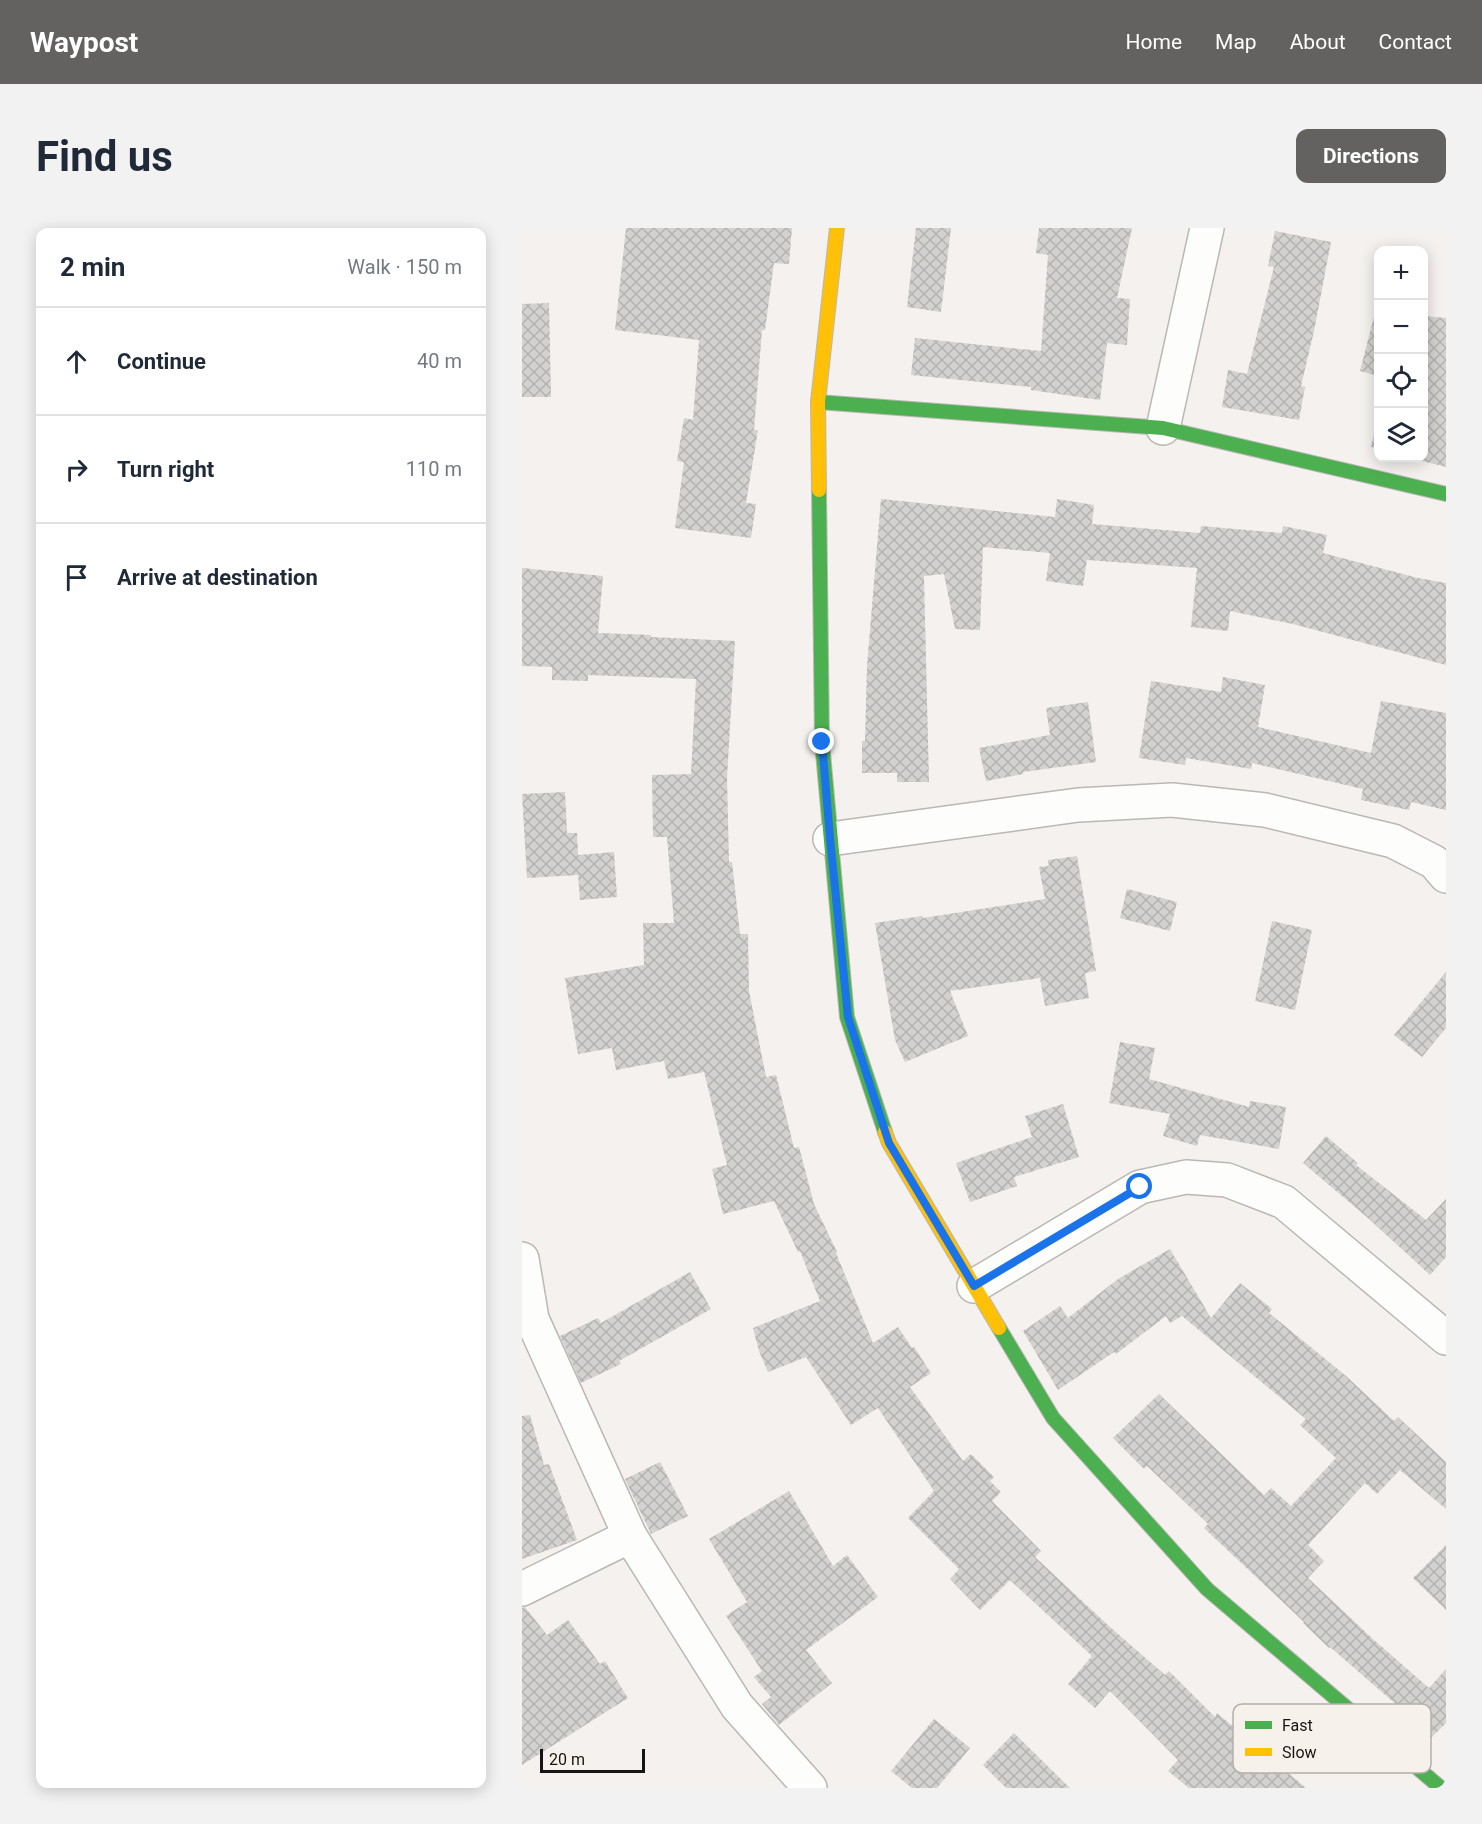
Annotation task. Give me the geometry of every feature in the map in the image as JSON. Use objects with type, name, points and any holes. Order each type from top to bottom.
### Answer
[{"type":"street","points":[[837,228],[818,402],[822,742],[848,1017],[889,1143],[1053,1418],[1207,1589],[1342,1704]]},
{"type":"street","points":[[1163,428],[1207,228]]},
{"type":"street","points":[[818,402],[1163,428],[1446,494]]},
{"type":"street","points":[[830,838],[1078,805],[1172,800],[1265,810],[1393,841],[1434,862],[1446,876]]},
{"type":"street","points":[[974,1286],[1140,1187],[1186,1177],[1227,1180],[1284,1202],[1446,1338]]},
{"type":"street","points":[[522,1259],[532,1319],[630,1536],[737,1706],[810,1788]]},
{"type":"street","points":[[522,1589],[630,1536]]},
{"type":"street","points":[[1423,1773],[1441,1788]]},
{"type":"building","points":[[626,228],[792,228],[789,264],[774,263],[765,330],[762,330],[754,430],[758,430],[746,503],[756,504],[751,538],[675,528],[684,462],[677,461],[684,418],[693,420],[699,340],[615,330]]},
{"type":"building","points":[[916,228],[951,228],[941,312],[907,307]]},
{"type":"building","points":[[1039,228],[1132,228],[1117,298],[1130,299],[1127,345],[1107,343],[1100,400],[1031,390],[1031,387],[911,375],[915,338],[1041,351],[1048,255],[1036,253]]},
{"type":"building","points":[[1275,231],[1331,242],[1301,386],[1305,387],[1299,420],[1222,407],[1228,370],[1247,374],[1274,267],[1268,266]]},
{"type":"building","points":[[549,303],[551,397],[522,397],[522,304]]},
{"type":"building","points":[[1428,316],[1446,318],[1446,467],[1427,462]]},
{"type":"building","points":[[1374,317],[1374,375],[1360,371]]},
{"type":"building","points":[[881,499],[1055,517],[1057,499],[1094,505],[1092,524],[1200,533],[1201,526],[1282,533],[1283,526],[1327,535],[1323,553],[1446,583],[1446,665],[1293,624],[1230,611],[1228,631],[1191,627],[1197,568],[1087,560],[1083,586],[1046,581],[1050,553],[983,547],[980,630],[955,629],[944,574],[924,576],[929,782],[897,782],[897,773],[862,773],[867,666]]},
{"type":"building","points":[[522,568],[603,576],[598,633],[735,641],[727,778],[729,862],[732,862],[740,934],[748,934],[749,991],[766,1077],[776,1075],[794,1148],[799,1147],[814,1204],[837,1252],[873,1343],[898,1327],[931,1373],[910,1387],[963,1461],[971,1454],[994,1477],[990,1481],[1001,1492],[992,1501],[1041,1551],[1035,1557],[1165,1675],[1169,1671],[1215,1717],[1217,1713],[1233,1726],[1233,1773],[1288,1773],[1306,1788],[1189,1788],[1168,1771],[1178,1760],[1110,1691],[1095,1708],[1068,1684],[1092,1656],[1010,1580],[980,1610],[950,1579],[959,1569],[908,1518],[934,1491],[878,1408],[851,1425],[806,1357],[768,1372],[753,1328],[820,1301],[800,1251],[798,1252],[774,1201],[723,1214],[712,1169],[727,1165],[704,1072],[668,1079],[664,1061],[616,1070],[612,1048],[578,1054],[565,978],[644,965],[643,923],[674,923],[667,837],[653,837],[652,775],[691,774],[696,679],[588,675],[588,681],[552,680],[552,667],[522,666]]},
{"type":"building","points":[[1223,677],[1265,685],[1258,727],[1371,753],[1381,701],[1446,713],[1446,810],[1411,802],[1409,810],[1361,800],[1363,789],[1252,763],[1251,769],[1186,758],[1185,765],[1139,758],[1151,681],[1221,692]]},
{"type":"building","points":[[1088,702],[1096,762],[1023,772],[1023,774],[986,781],[979,748],[1050,735],[1046,708]]},
{"type":"building","points":[[565,792],[567,833],[577,833],[578,855],[614,852],[617,897],[580,900],[578,875],[527,878],[522,794]]},
{"type":"building","points":[[1077,856],[1096,971],[1085,973],[1089,998],[1045,1006],[1040,978],[950,991],[968,1036],[905,1062],[895,1040],[875,923],[1045,899],[1039,867],[1049,866],[1048,860]]},
{"type":"building","points":[[1127,889],[1177,902],[1170,931],[1120,918]]},
{"type":"building","points":[[1272,921],[1312,930],[1295,1010],[1255,1001]]},
{"type":"building","points":[[1446,972],[1446,1028],[1422,1057],[1394,1035]]},
{"type":"building","points":[[1120,1042],[1155,1048],[1149,1079],[1249,1107],[1250,1101],[1286,1107],[1279,1149],[1200,1135],[1197,1146],[1163,1136],[1170,1114],[1109,1103]]},
{"type":"building","points":[[1063,1104],[1079,1157],[1014,1177],[1017,1186],[970,1202],[956,1163],[1032,1137],[1025,1116]]},
{"type":"building","points":[[1326,1136],[1358,1163],[1356,1165],[1426,1220],[1446,1199],[1446,1257],[1430,1275],[1303,1163]]},
{"type":"building","points":[[1170,1249],[1211,1318],[1240,1283],[1272,1309],[1269,1313],[1346,1376],[1394,1421],[1398,1417],[1446,1462],[1446,1509],[1400,1470],[1377,1494],[1365,1483],[1308,1545],[1324,1561],[1308,1578],[1374,1640],[1429,1688],[1446,1669],[1446,1723],[1431,1738],[1431,1704],[1396,1704],[1329,1648],[1204,1528],[1208,1524],[1147,1466],[1144,1469],[1113,1438],[1159,1394],[1264,1495],[1271,1488],[1291,1506],[1336,1458],[1300,1425],[1306,1419],[1182,1316],[1170,1323],[1166,1316],[1116,1354],[1114,1352],[1058,1390],[1023,1331],[1060,1306],[1068,1318],[1118,1279]]},
{"type":"building","points":[[690,1272],[711,1309],[619,1361],[621,1364],[581,1383],[560,1336],[598,1318],[601,1323]]},
{"type":"building","points":[[530,1415],[544,1465],[549,1464],[577,1540],[522,1559],[522,1416]]},
{"type":"building","points":[[660,1462],[688,1516],[651,1534],[625,1479]]},
{"type":"building","points":[[789,1491],[833,1566],[847,1555],[878,1597],[806,1650],[832,1683],[779,1725],[762,1704],[771,1697],[754,1677],[762,1671],[726,1616],[747,1602],[709,1539]]},
{"type":"building","points":[[1446,1545],[1446,1610],[1413,1578]]},
{"type":"building","points":[[525,1607],[547,1635],[568,1620],[600,1664],[605,1661],[628,1698],[522,1765],[522,1608]]},
{"type":"building","points":[[934,1719],[970,1748],[937,1788],[912,1788],[891,1771]]},
{"type":"building","points":[[1014,1733],[1070,1788],[1006,1788],[983,1765]]},
{"type":"traffic: fast","points":[[818,402],[1163,428],[1446,494]]},
{"type":"traffic: fast","points":[[819,490],[822,742],[847,1017],[885,1132]]},
{"type":"traffic: fast","points":[[999,1328],[1053,1418],[1207,1589],[1342,1704]]},
{"type":"traffic: fast","points":[[1423,1773],[1441,1788]]},
{"type":"traffic: slow","points":[[819,490],[818,402],[837,228]]},
{"type":"traffic: slow","points":[[885,1132],[889,1143],[999,1328]]},
{"type":"route","points":[[822,742],[848,1017],[889,1143],[974,1286],[1140,1187]]}]
